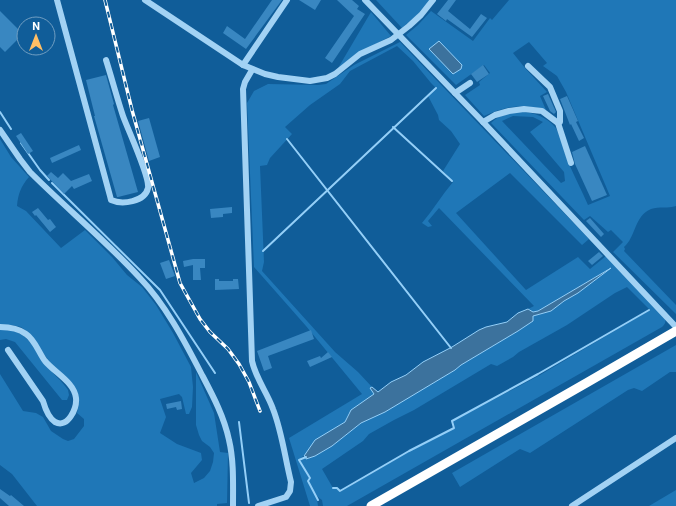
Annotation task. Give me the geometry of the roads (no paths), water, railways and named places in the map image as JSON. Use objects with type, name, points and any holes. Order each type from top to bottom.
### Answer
[{"type":"highway","points":[[371,506],[676,331]]},
{"type":"street","points":[[57,0],[111,200],[125,203],[140,198],[145,194],[149,186],[144,168],[124,117],[106,60]]},
{"type":"street","points":[[145,0],[252,70],[289,80],[310,81],[323,79],[335,74],[360,54],[391,40],[421,15],[433,0]]},
{"type":"street","points":[[243,65],[287,0]]},
{"type":"street","points":[[366,0],[676,327]]},
{"type":"street","points":[[528,66],[550,87],[560,111],[560,122],[558,123]]},
{"type":"street","points":[[252,70],[243,89],[252,361],[255,372],[273,408],[277,420],[291,482],[290,491],[286,497],[258,506]]},
{"type":"street","points":[[455,93],[470,83]]},
{"type":"street","points":[[483,122],[502,112],[524,109],[542,111],[558,123],[571,163]]},
{"type":"street","points":[[0,130],[30,172],[139,276],[167,313],[215,400],[227,430],[230,441],[233,506]]},
{"type":"street","points":[[0,327],[14,328],[27,334],[45,361],[72,387],[75,394],[76,404],[72,415],[68,419],[59,423],[52,418],[45,407],[44,401],[8,350]]},
{"type":"street","points":[[572,506],[676,438]]},
{"type":"waterway","points":[[263,251],[436,88]]},
{"type":"waterway","points":[[0,112],[11,129]]},
{"type":"waterway","points":[[393,127],[452,181]]},
{"type":"waterway","points":[[287,139],[451,348]]},
{"type":"waterway","points":[[21,143],[49,180]]},
{"type":"waterway","points":[[52,183],[160,290],[215,373]]},
{"type":"waterway","points":[[333,488],[337,488],[340,491],[409,451],[454,428],[452,421],[538,374],[649,310]]},
{"type":"waterway","points":[[239,422],[249,503]]},
{"type":"waterway","points":[[306,457],[299,460],[310,478],[308,481],[318,500]]},
{"type":"railway","points":[[105,0],[132,110],[180,283],[200,319],[210,332],[228,349],[239,364],[249,382],[260,411]]}]
